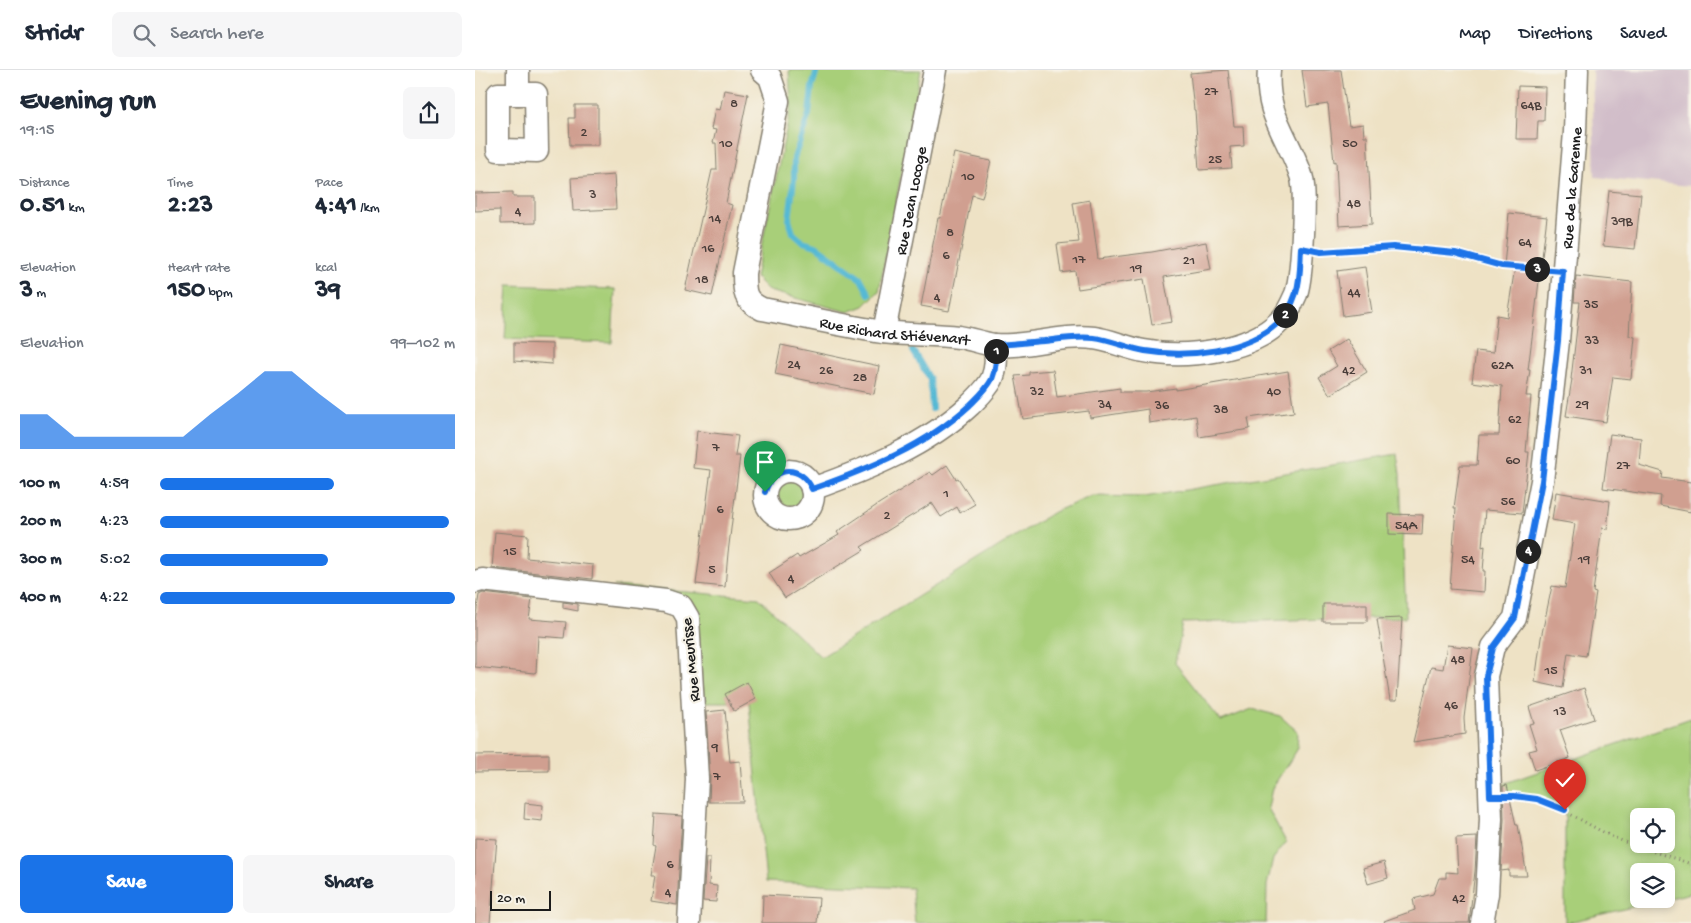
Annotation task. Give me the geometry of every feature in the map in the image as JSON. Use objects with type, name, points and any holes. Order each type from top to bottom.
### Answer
[{"type":"street","points":[[517,94],[518,70]]},
{"type":"street","name":"Rue Jean Locoge","points":[[884,332],[935,70]]},
{"type":"street","name":"Rue Richard Stiévenart","points":[[769,72],[778,101],[744,274],[747,297],[754,305],[762,309],[884,332],[960,337],[995,345],[1069,338],[1093,338],[1145,351],[1170,354],[1219,349],[1245,342],[1267,332],[1281,321],[1296,293],[1300,276],[1303,204],[1302,178],[1272,110],[1268,80],[1269,70]]},
{"type":"street","name":"Rue de la Garenne","points":[[1482,923],[1487,894],[1491,819],[1486,676],[1493,648],[1515,618],[1542,481],[1558,341],[1575,132],[1577,70]]},
{"type":"street","points":[[812,489],[857,473],[908,449],[959,414],[985,390],[992,378],[996,364],[995,345]]},
{"type":"street","name":"Rue Meurisse","points":[[475,582],[482,580],[666,601],[681,606],[688,618],[697,780],[689,923]]},
{"type":"path","points":[[1301,248],[1321,252],[1393,247],[1455,253],[1502,266],[1563,271]]},
{"type":"path","points":[[1490,796],[1514,796],[1537,799],[1565,810],[1593,827],[1624,842],[1691,864]]},
{"type":"shaded area","points":[[1592,70],[1691,70],[1691,186],[1595,177]]},
{"type":"green space","points":[[789,70],[921,70],[879,291],[864,306],[848,312],[769,291],[755,277],[791,107]]},
{"type":"green space","points":[[508,285],[615,289],[612,343],[505,339]]},
{"type":"green space","points":[[1397,454],[1400,474],[1406,617],[1183,623],[1175,663],[1221,721],[1252,709],[1280,716],[1298,732],[1297,750],[1272,788],[1268,808],[1286,842],[1273,859],[1267,885],[1266,923],[915,923],[912,888],[766,882],[749,702],[694,702],[681,606],[614,586],[759,598],[821,657],[1054,512],[1092,496],[1145,497]]},
{"type":"green space","points":[[789,478],[796,479],[801,483],[805,488],[805,502],[801,507],[796,511],[789,512],[782,511],[777,507],[773,502],[772,495],[773,488],[777,483],[782,479]]},
{"type":"green space","points":[[1691,718],[1691,893],[1675,897],[1675,863],[1630,863],[1630,908],[1565,923],[1565,811],[1537,799],[1514,796],[1490,796],[1489,789]]},
{"type":"building","points":[[1228,70],[1234,126],[1243,126],[1244,146],[1230,147],[1232,168],[1199,170],[1195,110],[1190,73]]},
{"type":"building","points":[[1302,70],[1341,70],[1349,126],[1363,124],[1364,136],[1367,136],[1372,224],[1339,226],[1336,161],[1334,162],[1328,104],[1307,107]]},
{"type":"building","points":[[1518,86],[1545,87],[1544,121],[1538,121],[1537,139],[1516,139]]},
{"type":"building","points":[[724,90],[748,94],[726,203],[732,205],[712,296],[685,290],[712,170],[717,170],[716,143],[713,143],[716,130],[711,129],[715,109],[720,110]]},
{"type":"building","points":[[575,105],[598,105],[598,145],[570,145],[569,118],[575,118]]},
{"type":"building","points":[[954,153],[991,161],[982,198],[972,195],[949,311],[921,306],[938,218],[940,218]]},
{"type":"building","points":[[614,175],[616,209],[573,211],[571,178]]},
{"type":"building","points":[[1609,191],[1641,194],[1635,249],[1603,246]]},
{"type":"building","points":[[513,192],[513,197],[535,197],[535,223],[500,224],[500,210],[475,211],[475,193]]},
{"type":"building","points":[[1090,200],[1098,259],[1206,242],[1211,269],[1164,277],[1172,322],[1152,325],[1144,279],[1078,289],[1075,271],[1061,273],[1057,244],[1079,242],[1073,203]]},
{"type":"building","points":[[1509,213],[1547,217],[1528,370],[1530,370],[1526,396],[1531,396],[1526,452],[1529,452],[1522,513],[1485,510],[1482,547],[1485,546],[1484,592],[1450,589],[1456,508],[1454,508],[1460,465],[1477,465],[1479,435],[1499,435],[1502,386],[1472,382],[1476,351],[1493,353],[1497,315],[1507,317],[1515,267],[1504,266]]},
{"type":"building","points":[[1365,267],[1372,312],[1343,316],[1337,271]]},
{"type":"building","points":[[1576,276],[1632,282],[1629,336],[1635,337],[1631,379],[1613,377],[1606,422],[1566,416],[1580,302],[1574,302]]},
{"type":"building","points":[[1347,339],[1367,372],[1330,395],[1319,377],[1337,366],[1328,351]]},
{"type":"building","points":[[514,343],[552,344],[552,364],[514,361]]},
{"type":"building","points":[[781,345],[879,366],[874,394],[775,374]]},
{"type":"building","points":[[1053,370],[1057,397],[1120,388],[1120,392],[1146,392],[1176,388],[1176,390],[1288,371],[1294,412],[1248,418],[1250,429],[1199,437],[1196,416],[1149,423],[1148,409],[1090,418],[1089,411],[1023,419],[1015,376],[1029,375],[1029,372]]},
{"type":"building","points":[[697,431],[738,436],[735,456],[740,456],[725,587],[696,584],[711,470],[693,468]]},
{"type":"building","points":[[1610,434],[1641,438],[1639,465],[1663,472],[1662,478],[1691,482],[1691,512],[1660,506],[1661,496],[1603,488]]},
{"type":"building","points":[[947,465],[975,504],[960,513],[957,507],[941,517],[932,503],[861,547],[864,550],[785,598],[769,573],[797,555],[799,558],[839,535],[837,532],[880,503],[930,472],[933,475]]},
{"type":"building","points":[[1556,492],[1610,501],[1607,529],[1602,528],[1593,592],[1596,593],[1586,656],[1568,653],[1563,688],[1535,682],[1541,638],[1552,586],[1565,588],[1575,524],[1552,520]]},
{"type":"building","points":[[1389,514],[1423,515],[1422,535],[1389,534]]},
{"type":"building","points":[[495,532],[528,535],[527,558],[593,565],[592,579],[492,568]]},
{"type":"building","points":[[483,593],[532,599],[529,619],[566,622],[564,638],[538,636],[536,672],[475,667],[475,621],[479,595]]},
{"type":"building","points":[[563,602],[578,604],[578,611],[563,608]]},
{"type":"building","points":[[1323,604],[1367,604],[1367,622],[1323,622]]},
{"type":"building","points":[[1402,618],[1397,700],[1390,700],[1377,619]]},
{"type":"building","points":[[1447,645],[1473,648],[1464,718],[1465,734],[1413,742],[1431,667],[1443,669]]},
{"type":"building","points":[[747,682],[756,699],[734,711],[725,694]]},
{"type":"building","points":[[1584,688],[1594,719],[1560,730],[1570,758],[1535,770],[1529,751],[1537,749],[1529,724],[1534,723],[1529,707]]},
{"type":"building","points":[[725,710],[730,762],[740,761],[743,802],[709,802],[710,778],[706,712]]},
{"type":"building","points":[[549,754],[549,771],[475,772],[475,755]]},
{"type":"building","points":[[1507,785],[1516,825],[1518,825],[1527,876],[1509,876],[1509,870],[1501,871],[1504,820],[1503,786]]},
{"type":"building","points":[[525,803],[543,805],[542,821],[524,819]]},
{"type":"building","points":[[656,814],[682,816],[677,905],[651,901],[655,875],[651,875],[656,846],[654,845]]},
{"type":"building","points":[[1477,837],[1469,923],[1385,923],[1384,921],[1415,910],[1413,899],[1433,894],[1439,878],[1446,878],[1446,872],[1458,873],[1456,838]]},
{"type":"building","points":[[475,838],[497,839],[490,923],[475,923]]},
{"type":"building","points":[[706,858],[710,858],[709,885],[717,886],[716,902],[703,901]]},
{"type":"building","points":[[1384,862],[1388,878],[1368,884],[1363,868]]},
{"type":"building","points":[[763,895],[819,898],[817,923],[762,923]]},
{"type":"waterway","points":[[817,70],[812,87],[809,114],[794,158],[794,179],[789,220],[793,233],[803,242],[816,246],[861,279],[869,294]]},
{"type":"waterway","points":[[913,351],[930,379],[932,409]]},
{"type":"route","points":[[765,492],[768,484],[779,473],[787,471],[796,472],[809,482],[812,489],[857,473],[908,449],[959,414],[985,390],[992,378],[996,364],[995,345],[1069,338],[1093,338],[1145,351],[1170,354],[1193,353],[1245,342],[1267,332],[1281,321],[1296,293],[1300,276],[1301,248],[1321,252],[1393,247],[1455,253],[1502,266],[1563,271],[1558,341],[1542,481],[1515,618],[1493,648],[1488,664],[1486,676],[1486,718],[1490,796],[1514,796],[1537,799],[1565,810]]}]
